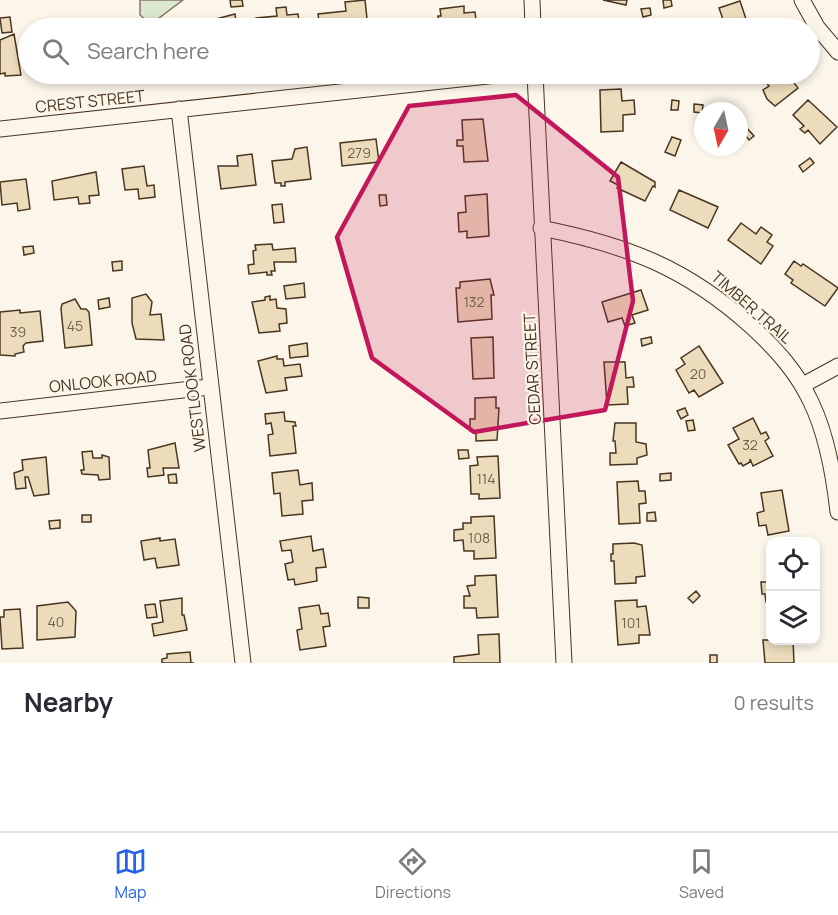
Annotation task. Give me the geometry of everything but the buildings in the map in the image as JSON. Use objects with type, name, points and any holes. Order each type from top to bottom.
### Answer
[{"type":"street","points":[[532,0],[533,18]]},
{"type":"street","points":[[802,0],[812,18]]},
{"type":"street","points":[[820,31],[838,52]]},
{"type":"street","name":"CREST STREET","points":[[0,129],[412,84]]},
{"type":"street","name":"CEDAR STREET","points":[[535,84],[564,663]]},
{"type":"street","name":"WESTLOOK ROAD","points":[[178,109],[243,663]]},
{"type":"street","name":"TIMBER TRAIL","points":[[541,228],[633,252],[690,278],[719,299],[765,339],[803,385],[820,424],[838,512]]},
{"type":"street","points":[[803,385],[838,366]]},
{"type":"street","name":"ONLOOK ROAD","points":[[0,411],[209,387]]},
{"type":"highlighted area","points":[[516,95],[618,177],[633,301],[605,410],[474,432],[372,358],[337,237],[409,106]]},
{"type":"green space","points":[[140,0],[183,0],[159,18],[144,18],[140,15]]}]
